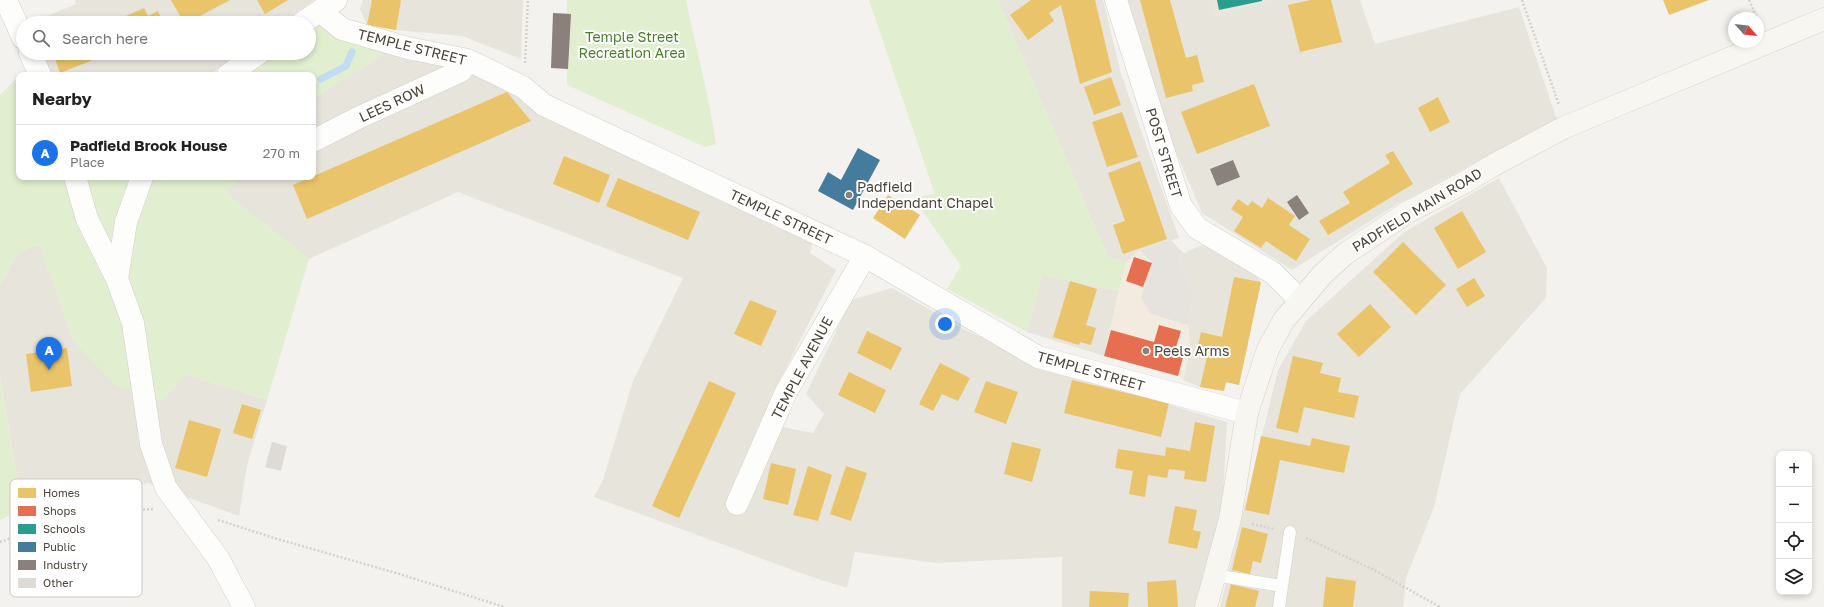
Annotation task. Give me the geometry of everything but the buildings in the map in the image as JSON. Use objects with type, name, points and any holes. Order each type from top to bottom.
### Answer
[{"type":"street","points":[[6,0],[16,22]]},
{"type":"street","name":"POST STREET","points":[[1116,0],[1181,206],[1197,228],[1273,273],[1300,300]]},
{"type":"street","name":"TEMPLE STREET","points":[[319,11],[342,29],[408,48],[468,60],[523,87],[544,106],[865,256],[1038,357],[1247,413]]},
{"type":"street","name":"PADFIELD MAIN ROAD","points":[[1206,607],[1230,520],[1247,413],[1268,349],[1284,320],[1322,275],[1345,254],[1408,212],[1563,128],[1824,19]]},
{"type":"street","points":[[33,60],[39,72]]},
{"type":"street","points":[[232,72],[249,60]]},
{"type":"street","name":"LEES ROW","points":[[316,139],[360,117],[461,71],[468,60]]},
{"type":"street","points":[[76,180],[87,219],[117,279],[132,323],[151,444],[166,488],[218,558],[244,607]]},
{"type":"street","points":[[117,279],[126,222],[141,180]]},
{"type":"street","name":"TEMPLE AVENUE","points":[[737,504],[786,392],[865,256]]},
{"type":"lane","points":[[1279,607],[1290,532]]},
{"type":"lane","points":[[1214,575],[1282,586]]},
{"type":"path","points":[[523,87],[528,0]]},
{"type":"path","points":[[1522,0],[1559,103],[1563,128]]},
{"type":"path","points":[[1749,0],[1755,12]]},
{"type":"path","points":[[142,510],[181,508],[274,538],[396,573],[505,607]]},
{"type":"path","points":[[1230,520],[1290,532],[1374,570],[1440,607]]},
{"type":"path","points":[[0,542],[10,539]]},
{"type":"shaded area","points":[[75,0],[314,0],[292,16],[47,16],[76,4]]},
{"type":"shaded area","points":[[363,0],[523,0],[521,59],[462,36],[396,30],[367,25],[360,9]]},
{"type":"shaded area","points":[[998,0],[1103,0],[1121,74],[1179,238],[1140,250],[1126,263],[1108,257]]},
{"type":"shaded area","points":[[1125,0],[1211,0],[1215,14],[1270,0],[1360,0],[1375,44],[1519,7],[1557,120],[1399,203],[1292,270],[1202,213],[1159,112]]},
{"type":"shaded area","points":[[1211,0],[1270,0],[1214,14]]},
{"type":"shaded area","points":[[394,47],[474,71],[535,108],[651,168],[813,241],[810,253],[836,270],[769,401],[790,413],[783,427],[813,433],[824,414],[806,394],[851,300],[892,288],[967,331],[1061,372],[1227,422],[1223,497],[1199,607],[1062,607],[1062,557],[936,563],[855,552],[847,588],[809,576],[594,497],[603,480],[633,381],[683,278],[458,192],[309,259],[224,192],[239,180],[316,180],[316,97]]},
{"type":"shaded area","points":[[41,60],[230,60],[213,72],[47,72]]},
{"type":"shaded area","points":[[1499,178],[1547,268],[1546,298],[1460,394],[1434,507],[1406,578],[1403,607],[1220,607],[1278,370],[1306,321],[1404,232]]},
{"type":"shaded area","points":[[1171,240],[1183,253],[1179,263],[1193,294],[1188,322],[1190,350],[1183,380],[1178,376],[1104,356],[1126,263],[1140,250]]},
{"type":"shaded area","points":[[1171,240],[1183,253],[1179,263],[1193,294],[1188,325],[1151,314],[1141,297],[1152,263],[1140,250]]},
{"type":"shaded area","points":[[40,245],[73,340],[267,400],[247,465],[239,516],[148,483],[142,484],[142,479],[18,479],[0,375],[0,285],[20,251]]},
{"type":"shaded area","points":[[1202,245],[1252,271],[1261,282],[1239,385],[1226,382],[1224,391],[1200,387],[1183,380],[1190,350],[1188,325],[1193,294],[1179,263],[1183,253]]},
{"type":"shaded area","points":[[1042,275],[1119,291],[1104,356],[1027,332]]},
{"type":"green space","name":"Temple Street Recreation Area","points":[[567,0],[686,0],[706,90],[716,144],[705,147],[567,85]]},
{"type":"green space","points":[[869,0],[998,0],[1108,257],[1126,263],[1119,291],[1042,275],[1027,332],[947,289],[961,266],[919,206],[917,197],[935,194]]},
{"type":"green space","points":[[318,19],[394,47],[316,97],[316,72],[240,72],[258,60],[316,60],[316,20]]},
{"type":"green space","points":[[16,79],[16,180],[239,180],[225,192],[309,259],[267,400],[186,375],[162,401],[114,385],[73,340],[40,245],[20,251],[0,285],[0,95]]},
{"type":"green space","points":[[0,376],[18,479],[10,479],[10,516],[0,520]]},
{"type":"waterway","points":[[321,79],[346,66],[352,52]]},
{"type":"place","name":"Padfield Independant Chapel","points":[[849,195]]},
{"type":"place","name":"Peels Arms","points":[[1146,351]]},
{"type":"place","name":"Padfield Brook House","points":[[49,370]]}]
